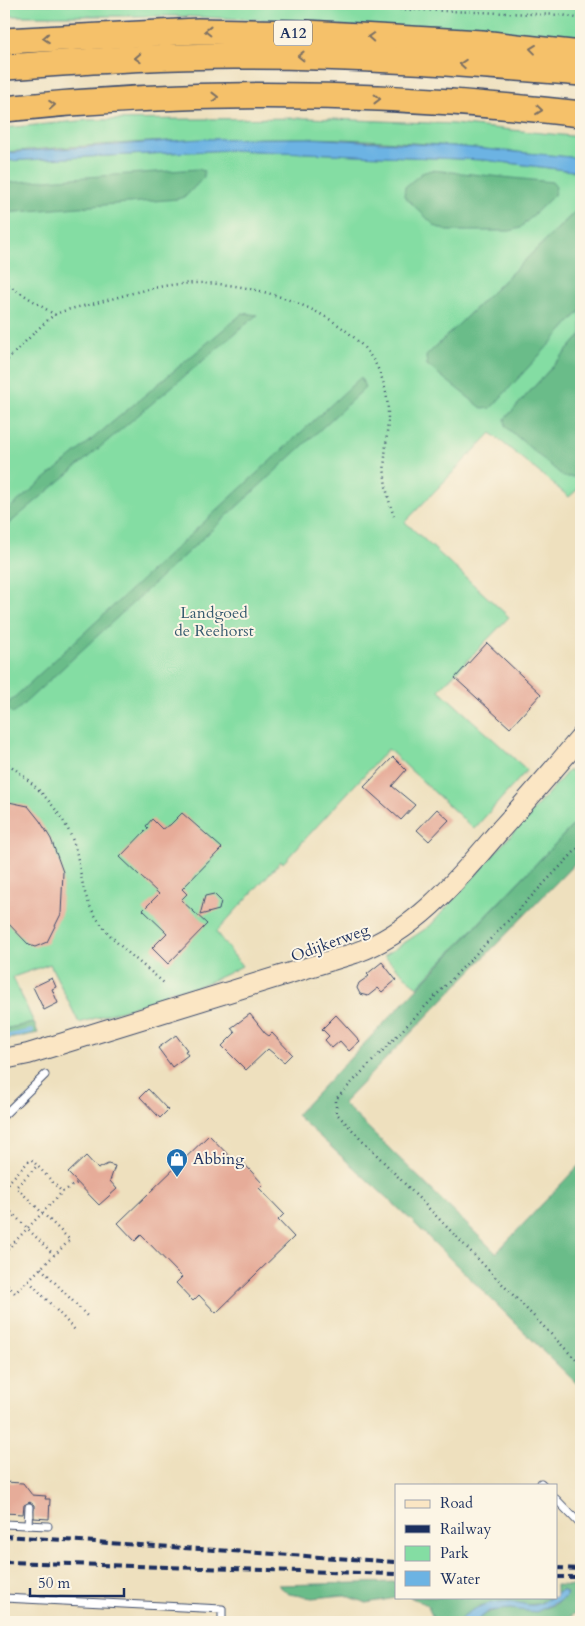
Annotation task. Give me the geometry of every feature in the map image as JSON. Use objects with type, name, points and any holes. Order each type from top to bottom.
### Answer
[{"type":"highway","name":"A12","points":[[4,42],[198,31],[307,33],[482,43],[581,54]]},
{"type":"highway","name":"A12","points":[[4,67],[137,58],[234,56],[426,61],[581,73]]},
{"type":"highway","points":[[4,109],[123,99],[258,96],[403,99],[581,114]]},
{"type":"street","name":"Odijkerweg","points":[[4,1059],[47,1048],[355,953],[400,930],[422,914],[468,868],[581,738]]},
{"type":"lane","points":[[4,1115],[46,1075]]},
{"type":"lane","points":[[558,1501],[581,1525]]},
{"type":"lane","points":[[28,1525],[29,1507]]},
{"type":"lane","points":[[4,1524],[48,1526]]},
{"type":"lane","points":[[4,1598],[222,1610],[222,1622]]},
{"type":"path","points":[[340,4],[390,9],[562,15],[581,18]]},
{"type":"path","points":[[4,282],[55,314]]},
{"type":"path","points":[[4,363],[55,314],[148,288],[183,283],[223,284],[254,289],[289,299],[322,315],[350,334],[379,370],[386,394],[390,424],[385,457],[385,475],[387,498],[394,516]]},
{"type":"path","points":[[4,761],[35,786],[60,816],[76,850],[85,894],[100,924],[114,939],[164,983]]},
{"type":"path","points":[[581,844],[336,1099],[336,1113],[581,1365]]},
{"type":"path","points":[[4,1187],[31,1160],[62,1192]]},
{"type":"path","points":[[4,1281],[15,1293],[70,1240],[16,1187],[37,1166]]},
{"type":"path","points":[[4,1253],[29,1229],[42,1212],[62,1192],[76,1183]]},
{"type":"path","points":[[4,1205],[55,1255]]},
{"type":"path","points":[[41,1268],[89,1318]]},
{"type":"path","points":[[28,1281],[76,1331]]},
{"type":"green space","points":[[4,4],[571,4],[581,5],[581,45],[269,20],[175,16],[4,16]]},
{"type":"green space","points":[[308,118],[453,124],[581,137],[581,158],[478,148],[306,138],[155,142],[4,152],[4,128],[90,120]]},
{"type":"green space","name":"Landgoed de Reehorst","points":[[230,150],[485,160],[581,172],[581,206],[426,356],[490,408],[581,310],[581,335],[505,419],[573,477],[581,471],[581,486],[569,497],[491,433],[405,522],[509,617],[439,690],[527,770],[474,829],[388,749],[283,863],[281,861],[216,932],[242,966],[205,983],[190,988],[168,991],[169,996],[79,1023],[50,964],[13,977],[34,1023],[4,1029],[4,161]]},
{"type":"green space","points":[[198,169],[204,171],[204,177],[186,196],[178,199],[4,213],[4,183]]},
{"type":"green space","points":[[431,170],[552,182],[556,187],[554,195],[520,228],[510,231],[447,231],[435,226],[404,196],[405,187],[422,173]]},
{"type":"green space","points":[[581,206],[581,310],[491,408],[483,409],[427,365],[426,356]]},
{"type":"green space","points":[[243,313],[257,315],[4,528],[4,513]]},
{"type":"green space","points":[[581,335],[581,471],[573,477],[564,477],[506,427],[505,419]]},
{"type":"green space","points":[[361,377],[365,388],[13,714],[5,706]]},
{"type":"green space","points":[[569,770],[581,781],[581,817],[417,987],[384,956],[430,926]]},
{"type":"green space","points":[[581,817],[581,857],[343,1103],[496,1253],[581,1163],[581,1388],[410,1219],[296,1115]]},
{"type":"green space","points":[[34,1023],[38,1033],[4,1040],[4,1029]]},
{"type":"green space","points":[[395,1582],[396,1598],[366,1603],[345,1595],[312,1598],[289,1594],[278,1585]]},
{"type":"green space","points":[[558,1585],[581,1586],[581,1609],[563,1622],[475,1622],[486,1614],[497,1610],[543,1609],[554,1605],[566,1596],[566,1592],[562,1590],[558,1593]]},
{"type":"green space","points":[[412,1598],[549,1598],[538,1604],[526,1605],[510,1601],[480,1606],[458,1622],[435,1622],[427,1605]]},
{"type":"water","points":[[308,138],[451,146],[581,158],[581,172],[485,160],[230,150],[4,161],[4,153],[200,139]]},
{"type":"water","points":[[562,1590],[567,1593],[565,1598],[536,1612],[510,1609],[489,1611],[475,1622],[458,1622],[469,1612],[489,1603],[514,1602],[535,1605],[550,1598],[558,1598],[558,1593]]},
{"type":"building","points":[[487,643],[541,694],[510,728],[455,678]]},
{"type":"building","points":[[393,757],[406,770],[392,786],[415,805],[401,820],[364,787]]},
{"type":"building","points":[[4,801],[28,806],[51,839],[63,872],[61,914],[47,942],[35,947],[29,945],[4,919]]},
{"type":"building","points":[[437,809],[449,820],[429,841],[417,830]]},
{"type":"building","points":[[182,813],[222,848],[182,889],[187,894],[181,900],[207,924],[168,964],[152,948],[167,933],[143,910],[159,894],[120,857],[148,828],[146,826],[152,819],[162,829],[170,825]]},
{"type":"building","points":[[214,894],[221,901],[219,910],[200,915],[205,896]]},
{"type":"building","points":[[382,962],[396,980],[382,992],[378,988],[368,996],[360,994],[357,988],[359,983],[369,976],[367,974]]},
{"type":"building","points":[[52,978],[56,987],[52,989],[58,1003],[44,1010],[33,987]]},
{"type":"building","points":[[250,1014],[265,1033],[269,1036],[272,1033],[292,1054],[284,1062],[268,1049],[246,1070],[222,1046],[235,1033],[231,1028]]},
{"type":"building","points":[[336,1015],[360,1041],[349,1051],[340,1041],[332,1048],[325,1040],[329,1036],[322,1029]]},
{"type":"building","points":[[176,1035],[187,1050],[185,1051],[188,1055],[172,1067],[158,1048]]},
{"type":"building","points":[[148,1089],[168,1110],[160,1118],[140,1097]]},
{"type":"building","points":[[209,1135],[234,1161],[238,1157],[263,1184],[259,1188],[284,1214],[278,1220],[294,1237],[216,1313],[199,1295],[193,1301],[176,1283],[182,1277],[141,1235],[135,1241],[118,1223]]},
{"type":"building","points":[[86,1156],[98,1169],[108,1164],[115,1166],[110,1181],[117,1189],[99,1205],[68,1173]]},
{"type":"building","points":[[4,1482],[23,1483],[32,1495],[46,1496],[45,1499],[50,1499],[49,1519],[34,1518],[34,1505],[30,1502],[24,1505],[23,1514],[4,1513]]},
{"type":"waterway","points":[[4,1037],[32,1031]]},
{"type":"railway","points":[[4,1536],[395,1562]]},
{"type":"railway","points":[[4,1562],[395,1574]]},
{"type":"railway","points":[[558,1568],[581,1569]]},
{"type":"railway","points":[[558,1577],[581,1577]]},
{"type":"place","name":"Abbing","points":[[177,1178]]}]
